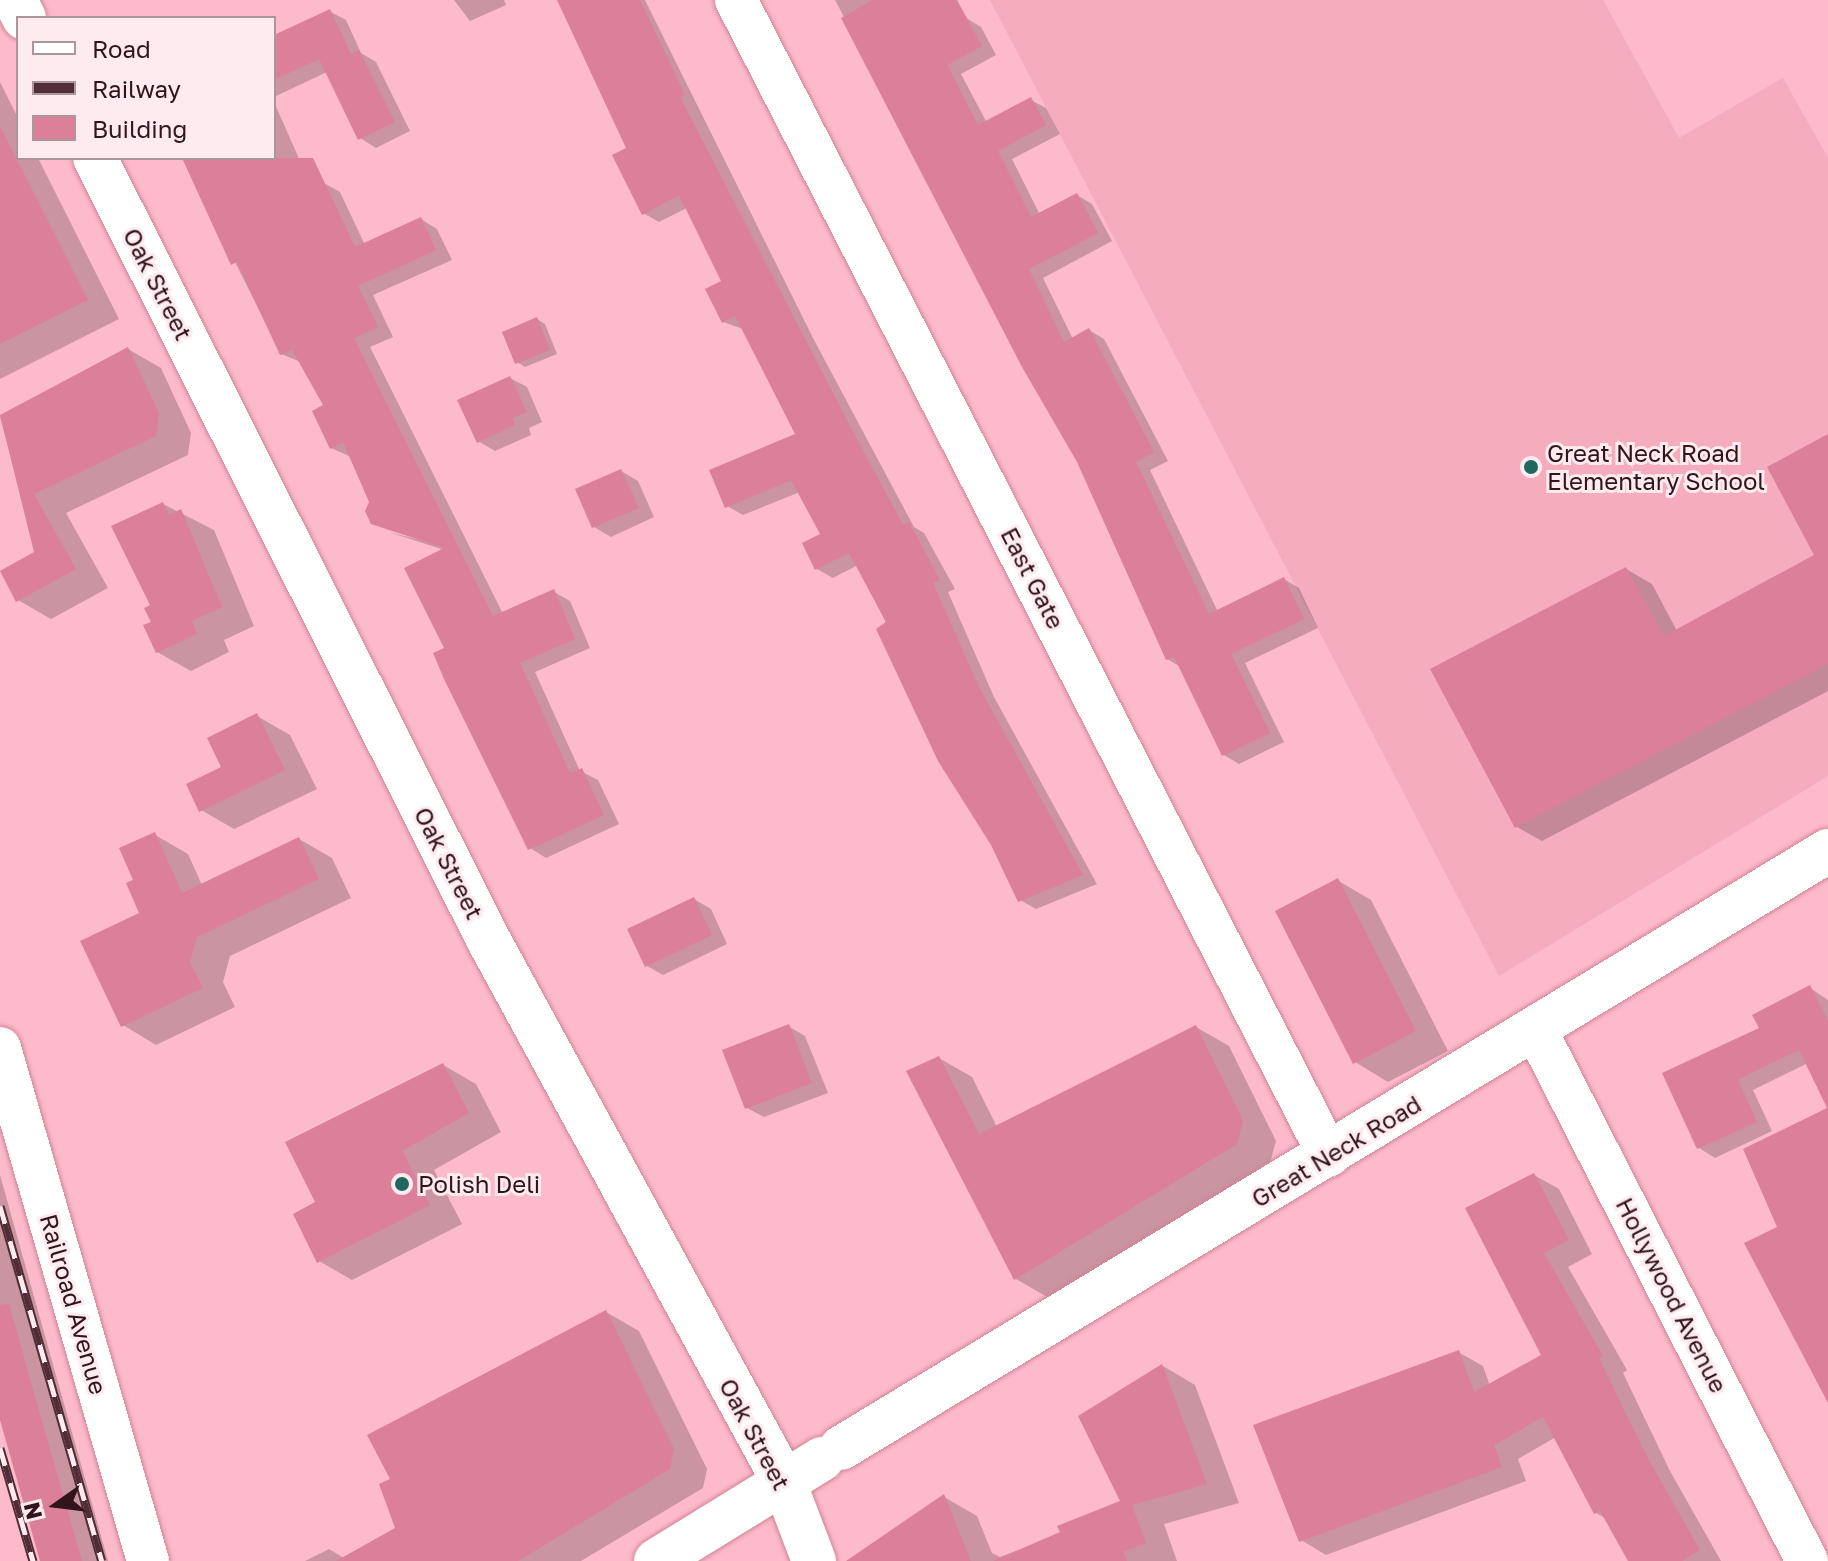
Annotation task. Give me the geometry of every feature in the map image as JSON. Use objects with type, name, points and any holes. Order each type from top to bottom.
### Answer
[{"type":"main road","name":"Oak Street","points":[[96,160],[488,939],[784,1482],[814,1561]]},
{"type":"main road","name":"Great Neck Road","points":[[656,1561],[1828,851]]},
{"type":"street","name":"East Gate","points":[[736,0],[1329,1156]]},
{"type":"street","name":"Hollywood Avenue","points":[[1536,1030],[1807,1561]]},
{"type":"street","name":"Railroad Avenue","points":[[0,1048],[148,1561]]},
{"type":"shaded area","name":"Great Neck Road Elementary School","points":[[990,0],[1603,0],[1679,138],[1783,78],[1828,158],[1828,776],[1499,976]]},
{"type":"building","points":[[557,0],[640,0],[685,95],[680,97],[903,525],[909,522],[940,580],[933,583],[979,687],[1083,875],[1018,902],[991,845],[938,761],[876,629],[886,622],[849,553],[815,570],[802,543],[820,534],[791,480],[725,508],[709,470],[795,434],[735,316],[722,323],[705,289],[721,281],[679,195],[642,215],[612,155],[626,148]]},
{"type":"building","points":[[873,0],[957,0],[982,46],[947,65],[978,125],[1031,97],[1046,125],[998,151],[1031,217],[1077,193],[1098,233],[1029,269],[1064,342],[1089,328],[1154,452],[1136,462],[1209,614],[1284,577],[1304,619],[1231,654],[1270,733],[1222,756],[1174,657],[1166,660],[1077,462],[1022,367],[841,18]]},
{"type":"building","points":[[330,9],[351,54],[359,50],[395,122],[358,140],[319,59],[276,79],[276,34]]},
{"type":"building","points":[[0,126],[88,300],[0,344]]},
{"type":"building","points":[[313,158],[355,247],[421,217],[436,250],[358,286],[378,327],[354,338],[493,616],[554,589],[575,639],[520,663],[570,773],[582,768],[604,815],[528,850],[444,679],[433,653],[444,648],[404,568],[444,548],[371,524],[365,511],[369,502],[343,442],[330,449],[312,411],[323,405],[292,350],[280,355],[237,262],[231,265],[183,160]]},
{"type":"building","points":[[537,317],[550,350],[515,364],[502,332]]},
{"type":"building","points":[[128,347],[159,413],[156,436],[34,494],[76,569],[16,602],[0,571],[34,552],[0,415]]},
{"type":"building","points":[[510,376],[527,412],[513,418],[515,425],[477,443],[457,400]]},
{"type":"building","points":[[1828,434],[1828,664],[1515,828],[1430,669],[1626,567],[1664,636],[1814,555],[1767,467]]},
{"type":"building","points":[[621,469],[639,508],[592,528],[575,489]]},
{"type":"building","points":[[163,502],[169,515],[181,509],[222,607],[192,621],[197,634],[156,653],[143,625],[151,622],[144,608],[150,605],[111,526]]},
{"type":"building","points":[[257,713],[285,770],[199,812],[186,784],[221,767],[207,738]]},
{"type":"building","points":[[155,832],[182,893],[299,837],[319,879],[197,937],[190,962],[203,988],[121,1027],[80,941],[139,913],[126,883],[133,880],[119,848]]},
{"type":"building","points":[[1338,878],[1416,1031],[1353,1064],[1275,911]]},
{"type":"building","points":[[694,897],[712,935],[645,967],[627,929]]},
{"type":"building","points":[[1810,985],[1828,1021],[1828,1403],[1744,1243],[1777,1227],[1743,1149],[1827,1108],[1799,1050],[1738,1080],[1757,1122],[1697,1149],[1662,1073],[1759,1028],[1752,1015]]},
{"type":"building","points":[[789,1024],[812,1083],[745,1109],[722,1050]]},
{"type":"building","points":[[1196,1025],[1243,1121],[1237,1144],[1014,1280],[906,1071],[939,1056],[979,1134]]},
{"type":"building","points":[[443,1063],[469,1113],[402,1151],[430,1205],[317,1263],[293,1214],[315,1202],[285,1142]]},
{"type":"building","points":[[1534,1173],[1569,1240],[1544,1253],[1603,1356],[1599,1358],[1646,1455],[1700,1550],[1682,1561],[1628,1561],[1600,1511],[1594,1514],[1543,1417],[1494,1445],[1502,1467],[1299,1542],[1253,1425],[1459,1350],[1474,1392],[1541,1355],[1465,1208]]},
{"type":"building","points":[[9,1304],[82,1561],[40,1561],[0,1420],[0,1305]]},
{"type":"building","points":[[606,1310],[674,1449],[670,1469],[518,1561],[336,1561],[395,1528],[379,1484],[390,1479],[367,1435]]},
{"type":"building","points":[[1162,1364],[1207,1484],[1132,1505],[1146,1543],[1123,1552],[1127,1561],[993,1561],[1060,1532],[1057,1526],[1120,1501],[1078,1416]]},
{"type":"building","points":[[944,1494],[971,1561],[846,1561]]},
{"type":"railway","points":[[0,1206],[102,1561]]},
{"type":"railway","points":[[0,1448],[33,1561]]},
{"type":"place","name":"Great Neck Road Elementary School","points":[[1531,467]]},
{"type":"place","name":"Polish Deli","points":[[402,1184]]}]
